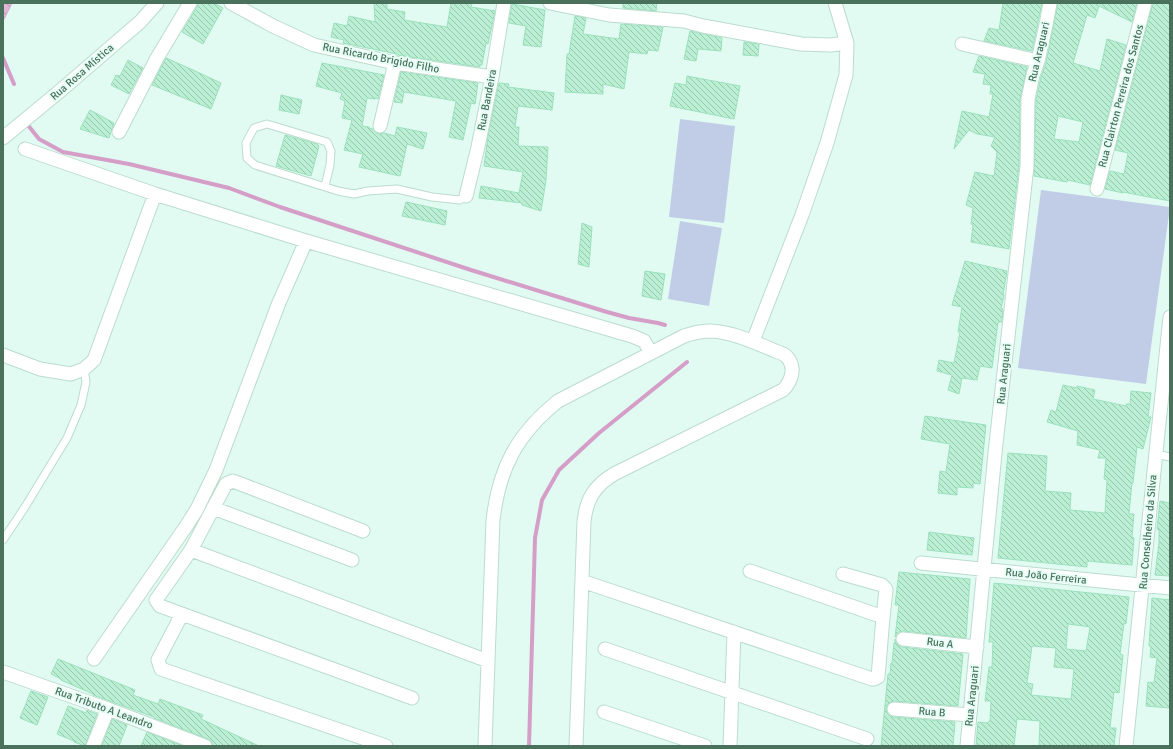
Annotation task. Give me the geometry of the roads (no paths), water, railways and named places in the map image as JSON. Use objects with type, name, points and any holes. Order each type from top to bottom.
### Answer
[{"type":"street","name":"Rua Rosa Mística","points":[[3,138],[140,22],[157,3]]},
{"type":"street","points":[[119,132],[157,58],[190,3]]},
{"type":"street","name":"Rua Ricardo Brigido Filho","points":[[231,3],[273,26],[314,45],[395,63],[492,77]]},
{"type":"street","name":"Rua Bandeira","points":[[466,196],[478,147],[492,77],[504,3]]},
{"type":"street","points":[[550,3],[609,15],[684,21],[703,26],[801,44],[831,45],[847,43]]},
{"type":"street","points":[[753,341],[802,215],[827,143],[846,74],[847,43],[835,3]]},
{"type":"street","name":"Rua Araguari","points":[[967,746],[995,453],[1027,166],[1028,99],[1033,75],[1038,61],[1050,3]]},
{"type":"street","name":"Rua Clairton Pereira dos Santos","points":[[1097,189],[1145,3]]},
{"type":"street","points":[[962,44],[1038,61]]},
{"type":"street","points":[[380,126],[395,63]]},
{"type":"street","points":[[25,149],[155,194],[306,241],[632,336],[644,341],[651,353]]},
{"type":"street","points":[[3,355],[40,369],[72,374],[84,369],[94,360],[155,194]]},
{"type":"street","points":[[94,659],[177,541],[191,520],[204,496],[216,470],[278,305],[306,241]]},
{"type":"street","name":"Rua Conselheiro da Silva","points":[[1126,746],[1155,454],[1164,423],[1170,317]]},
{"type":"street","points":[[485,746],[493,520],[495,502],[501,479],[513,452],[522,437],[545,412],[558,401],[684,336],[702,332],[721,332],[753,341],[786,355],[791,364],[792,370],[790,381],[783,390],[614,474],[599,485],[593,492],[585,512],[576,746]]},
{"type":"street","points":[[363,530],[233,481],[226,484],[190,550],[156,600],[160,606],[412,698]]},
{"type":"street","points":[[213,508],[352,560]]},
{"type":"street","points":[[190,550],[488,661]]},
{"type":"street","name":"Rua João Ferreira","points":[[921,563],[1170,588]]},
{"type":"street","points":[[750,571],[883,617]]},
{"type":"street","points":[[582,581],[876,679],[879,675],[886,590],[882,586],[843,574]]},
{"type":"street","points":[[182,614],[158,660],[161,669],[386,746]]},
{"type":"street","points":[[730,746],[734,632]]},
{"type":"street","name":"Rua A","points":[[903,639],[977,647]]},
{"type":"street","points":[[605,650],[867,739]]},
{"type":"street","name":"Rua Tributo A Leandro","points":[[3,672],[108,709],[205,746]]},
{"type":"street","points":[[93,746],[108,709]]},
{"type":"street","name":"Rua B","points":[[894,709],[970,715]]},
{"type":"street","points":[[604,712],[705,746]]},
{"type":"lane","points":[[325,186],[330,165],[331,151],[327,142],[267,124],[254,128],[246,143],[247,158],[255,165],[349,194],[397,189],[432,197],[460,200],[466,196]]},
{"type":"lane","points":[[3,540],[67,438],[81,405],[86,382],[84,369]]},
{"type":"lane","points":[[1155,454],[1170,457]]},
{"type":"water","points":[[3,3],[12,3],[3,21]]},
{"type":"waterway","points":[[3,58],[14,84]]},
{"type":"waterway","points":[[27,124],[39,139],[63,152],[129,164],[229,188],[280,207],[471,270],[607,312],[665,325]]},
{"type":"waterway","points":[[529,746],[535,538],[542,500],[559,470],[599,433],[687,362]]}]
